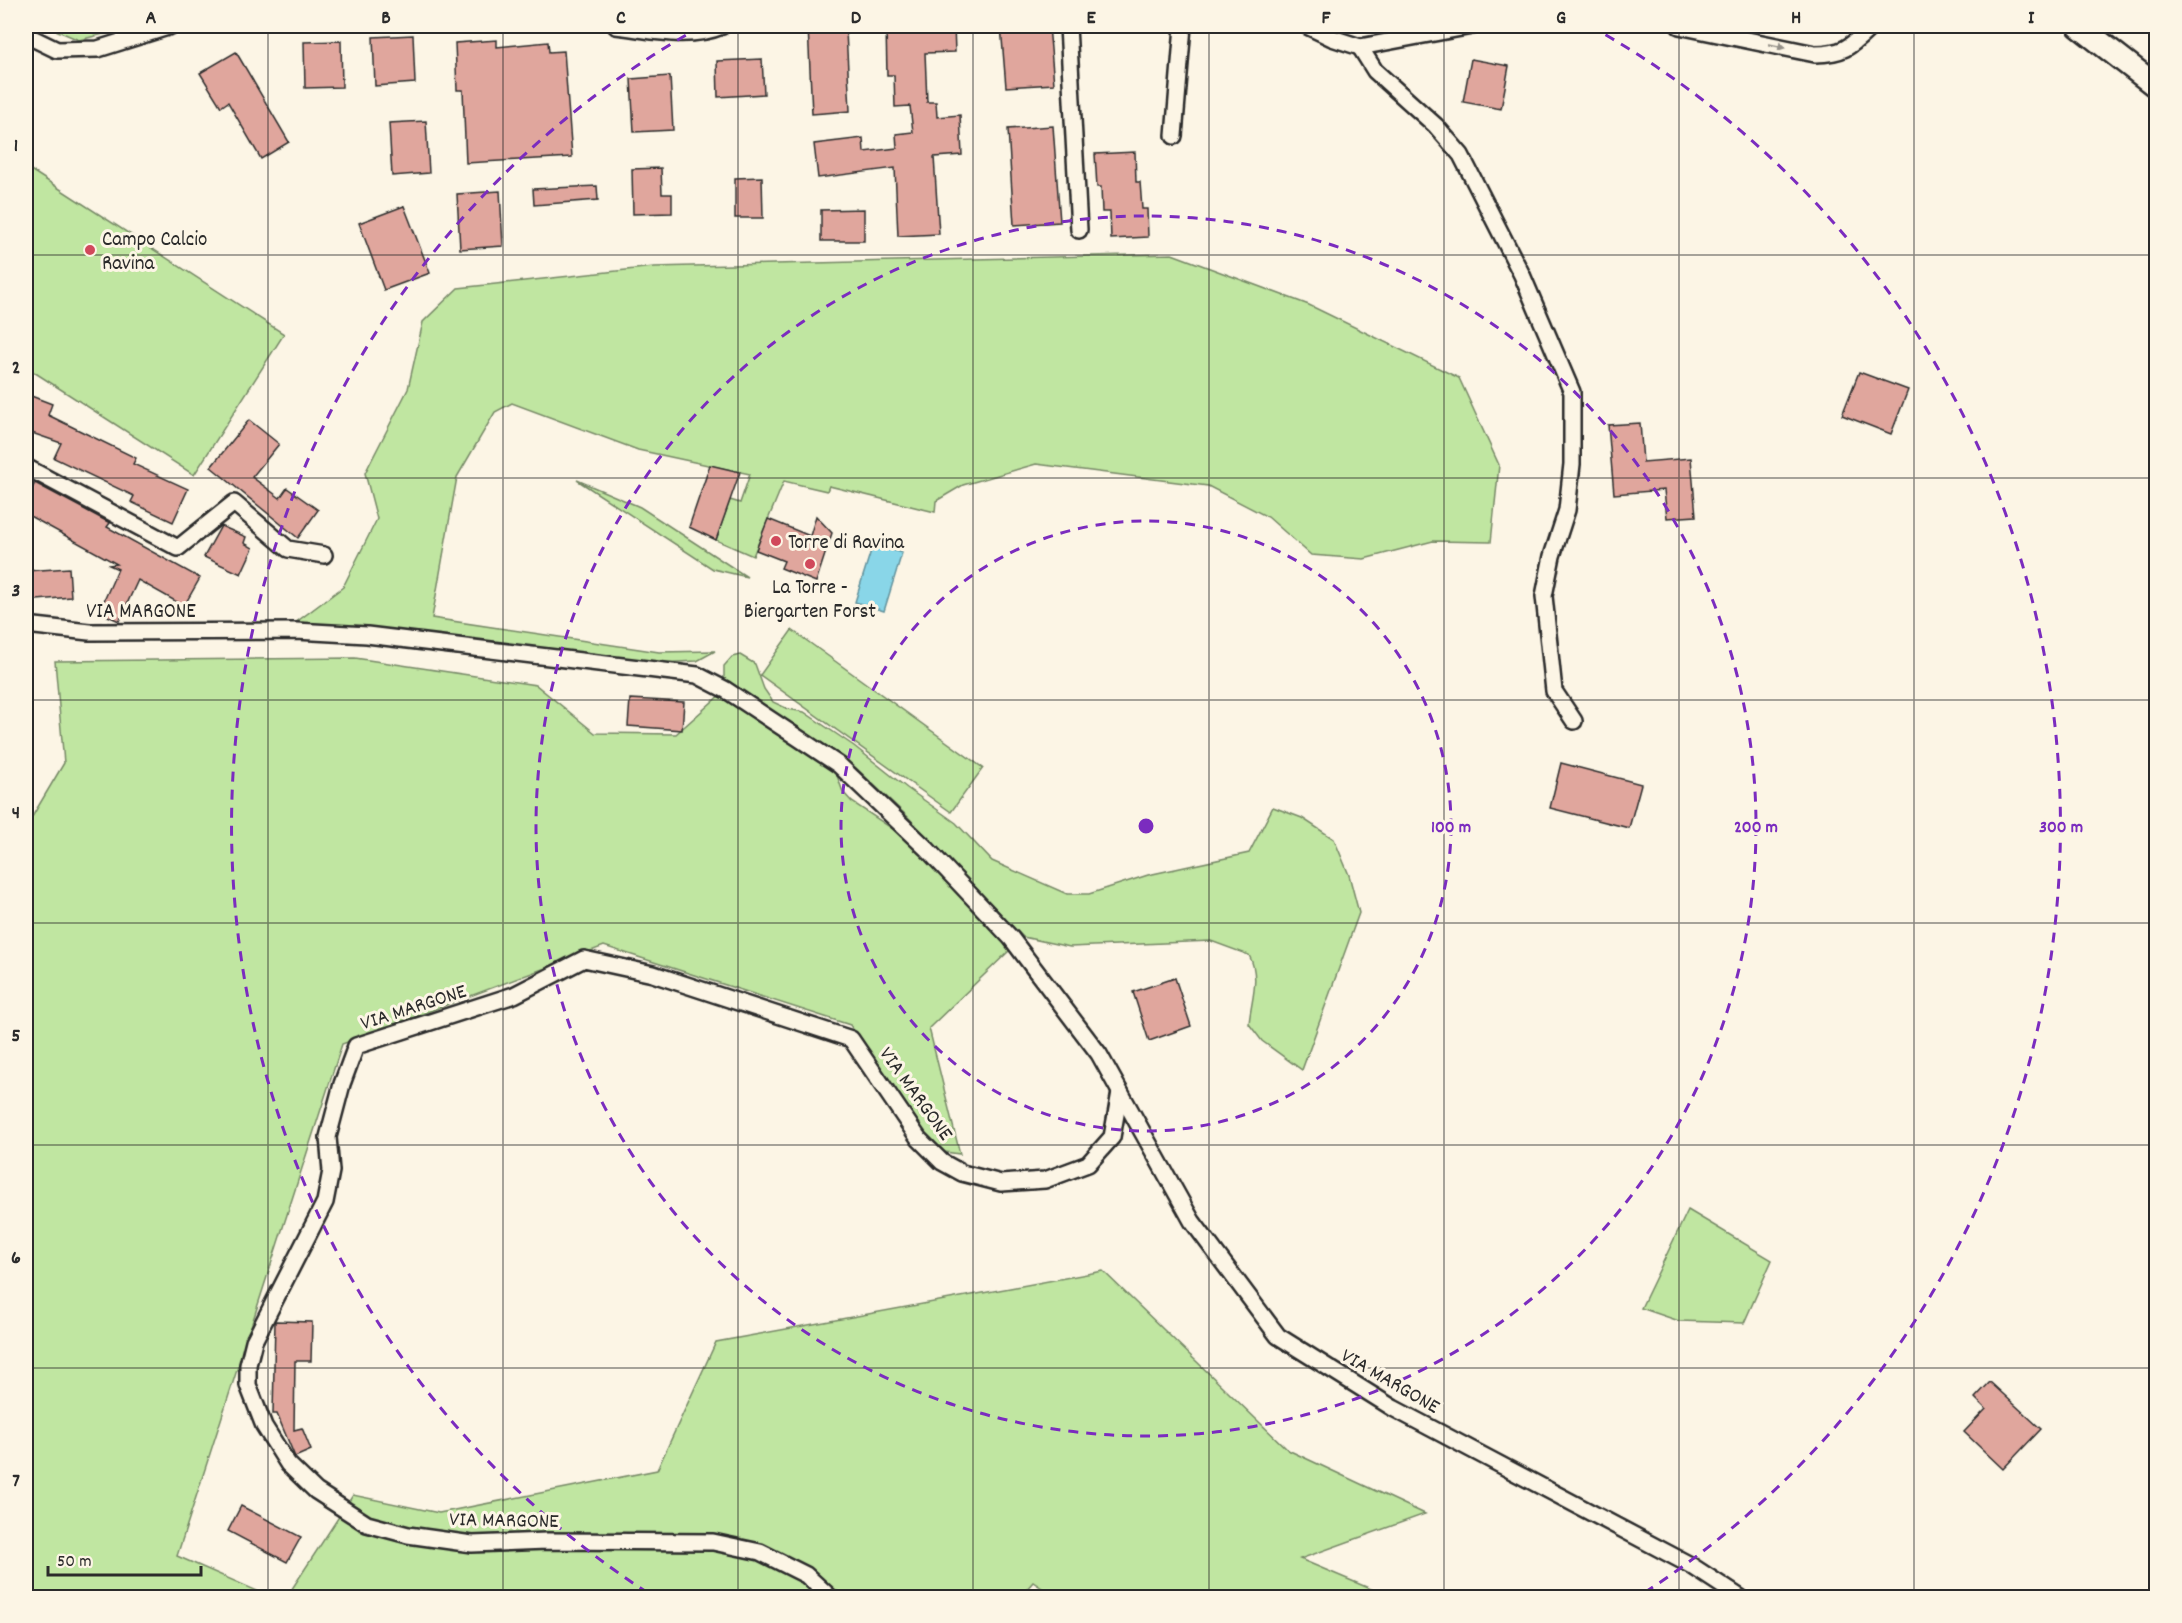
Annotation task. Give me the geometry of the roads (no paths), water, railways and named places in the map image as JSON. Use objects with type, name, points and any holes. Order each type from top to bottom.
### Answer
[{"type":"main road","points":[[2079,26],[2157,86]]},
{"type":"street","points":[[26,34],[57,50],[98,49],[171,26]]},
{"type":"street","points":[[616,26],[686,34],[708,31],[722,26]]},
{"type":"street","points":[[1068,26],[1080,230]]},
{"type":"street","points":[[1174,136],[1183,26]]},
{"type":"street","points":[[1307,26],[1332,38],[1360,47],[1472,26]]},
{"type":"street","points":[[1679,26],[1815,54],[1836,54],[1850,48],[1872,26]]},
{"type":"street","points":[[1360,47],[1375,71],[1436,126],[1461,154],[1522,275],[1572,392],[1572,464],[1568,510],[1552,556],[1544,596],[1554,691],[1574,721]]},
{"type":"street","points":[[26,467],[178,548],[234,503],[288,549],[324,555]]},
{"type":"street","name":"VIA MARGONE","points":[[26,625],[89,632],[296,631],[367,635],[705,678],[839,765],[927,849],[1011,938],[1099,1054],[1192,1221],[1278,1336],[1393,1408],[1692,1566],[1741,1598]]},
{"type":"street","name":"VIA MARGONE","points":[[831,1598],[806,1575],[760,1552],[713,1542],[547,1541],[472,1544],[408,1535],[367,1524],[316,1491],[288,1464],[264,1426],[248,1385],[248,1365],[254,1341],[325,1202],[331,1171],[328,1137],[342,1083],[356,1046],[514,995],[584,959],[653,974],[851,1039],[919,1139],[942,1162],[963,1173],[1001,1183],[1045,1180],[1088,1164],[1112,1137],[1120,1092]]},
{"type":"water","points":[[873,544],[902,553],[884,611],[855,602]]},
{"type":"place","name":"Campo Calcio Ravina","points":[[90,250]]},
{"type":"place","name":"Torre di Ravina","points":[[776,541]]},
{"type":"place","name":"La Torre - Biergarten Forst","points":[[810,564]]}]
